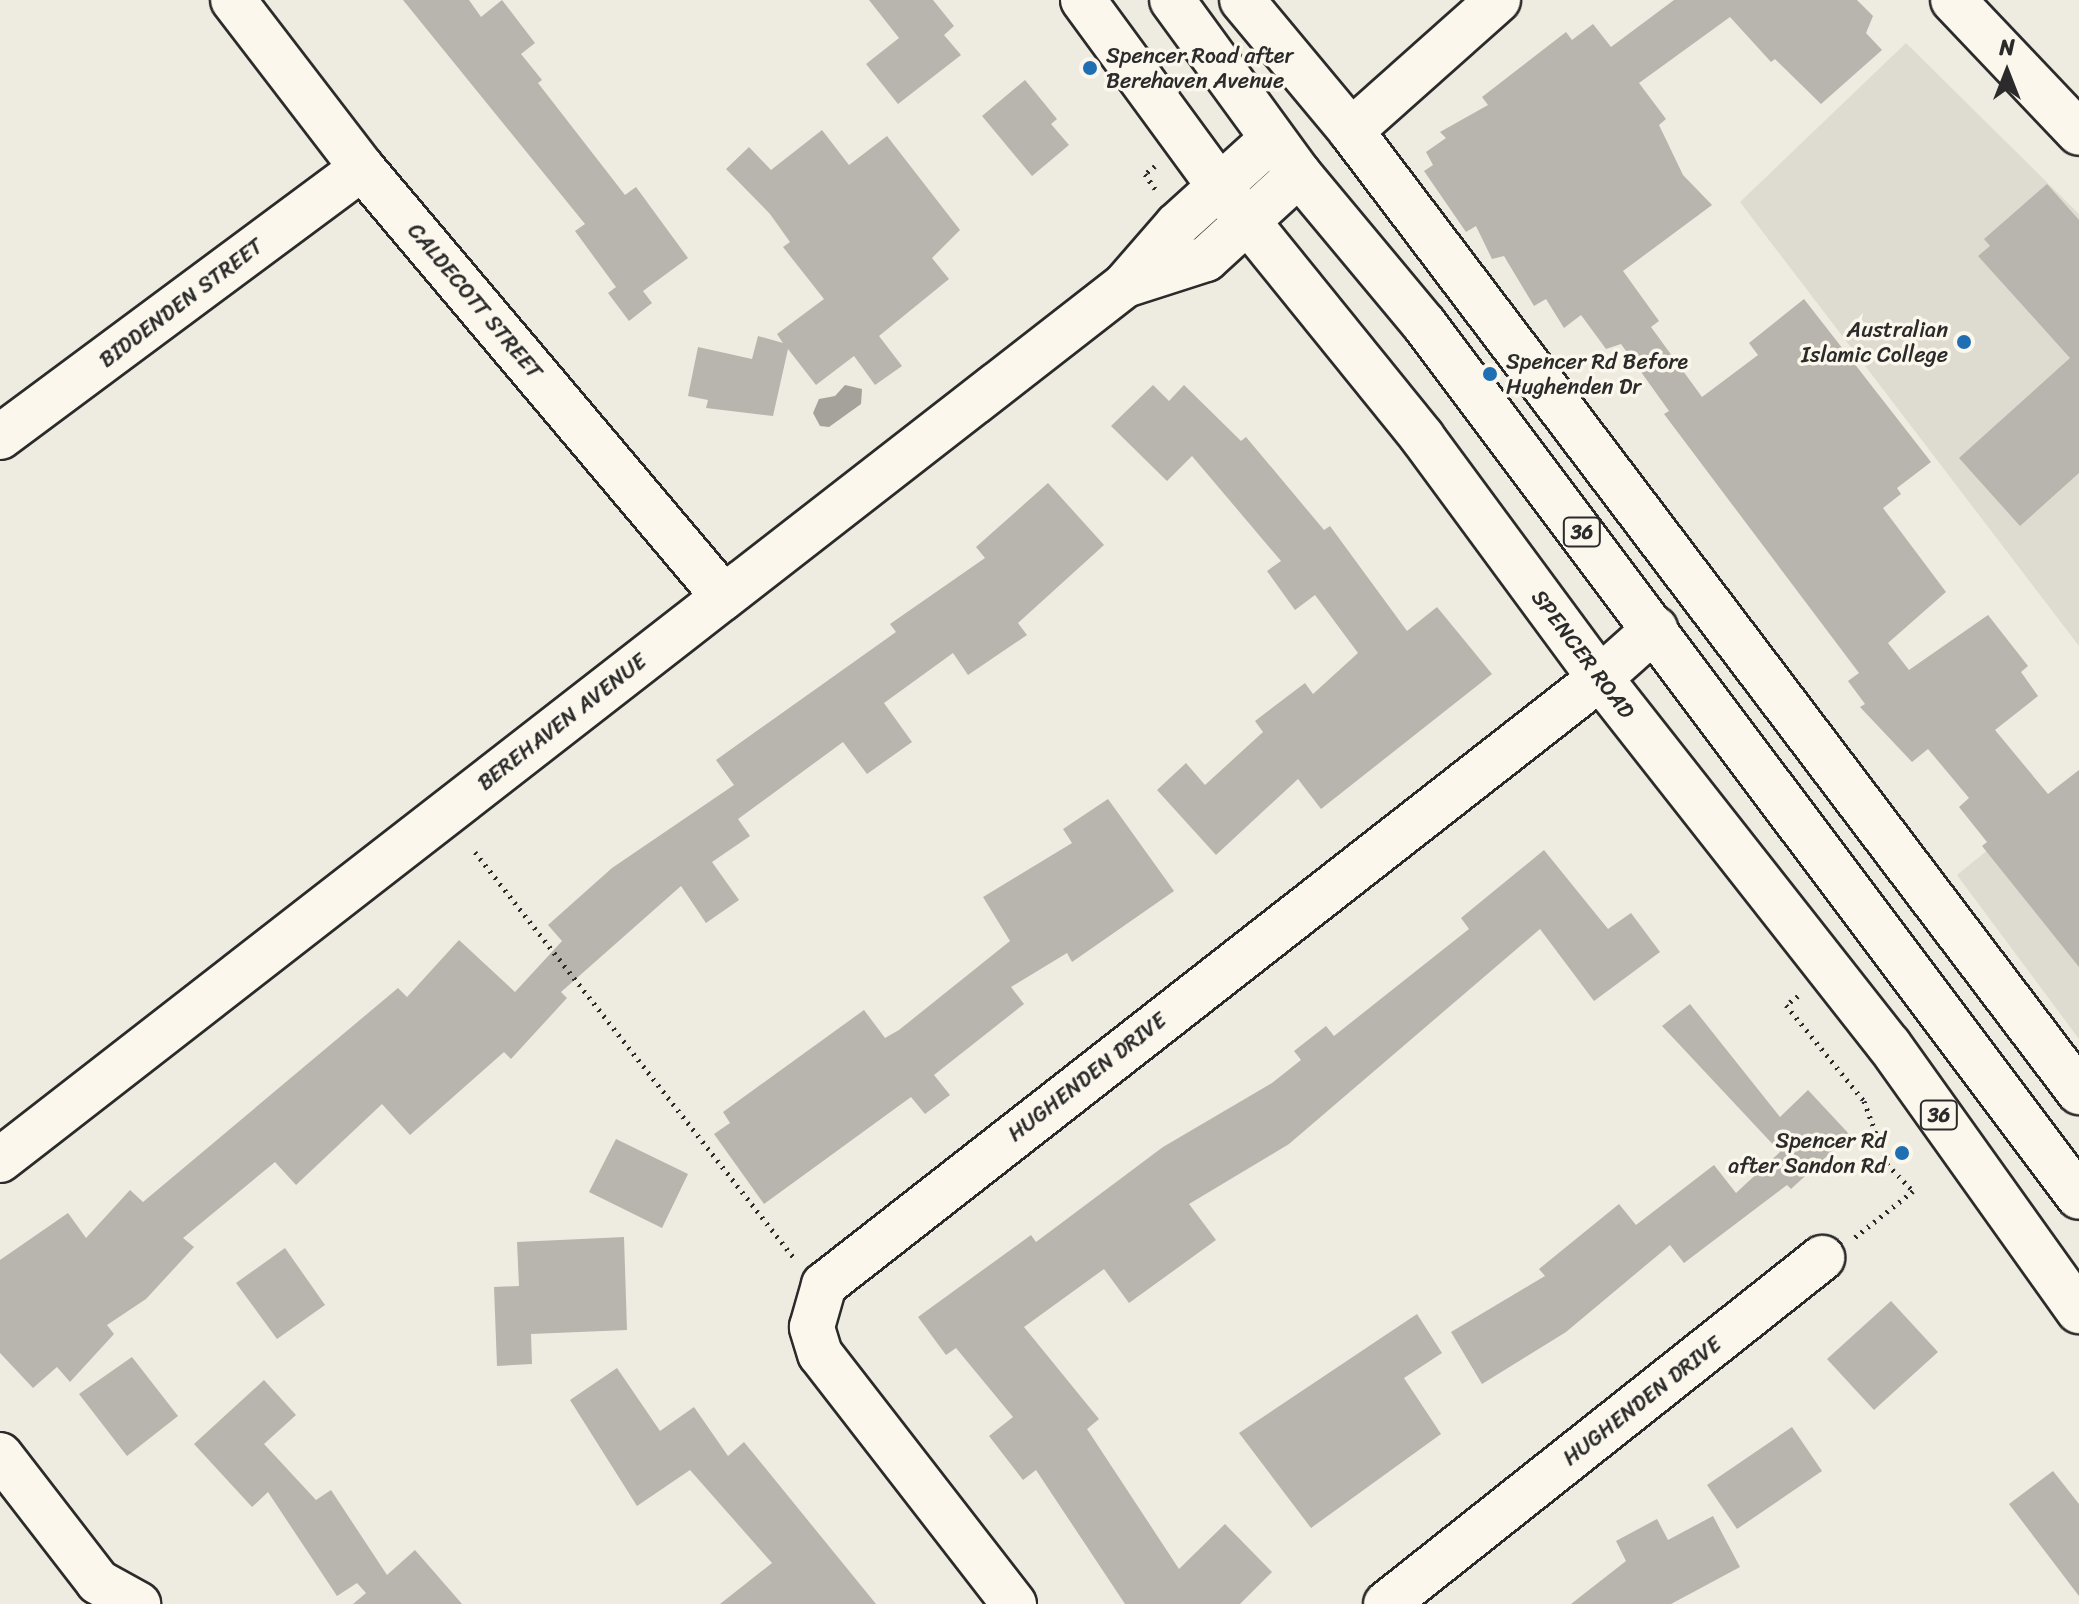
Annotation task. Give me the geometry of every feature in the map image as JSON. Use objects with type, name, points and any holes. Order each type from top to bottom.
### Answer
[{"type":"street","name":"CALDECOTT STREET","points":[[233,0],[362,168],[724,597]]},
{"type":"street","name":"SPENCER ROAD","points":[[1083,0],[1232,203],[1422,437],[1600,678],[1889,1045],[2079,1311]]},
{"type":"street","name":"36","points":[[1172,0],[1299,174],[1424,324],[2079,1197]]},
{"type":"street","points":[[1242,0],[1351,131],[2079,1092]]},
{"type":"street","points":[[1351,131],[1498,0]]},
{"type":"street","points":[[1953,0],[2079,133]]},
{"type":"street","name":"BEREHAVEN AVENUE","points":[[1232,203],[1272,139]]},
{"type":"street","name":"BIDDENDEN STREET","points":[[0,437],[362,168]]},
{"type":"street","name":"BEREHAVEN AVENUE","points":[[0,1160],[1125,285],[1177,225],[1299,174]]},
{"type":"street","name":"HUGHENDEN DRIVE","points":[[824,1285],[1600,678],[1655,629]]},
{"type":"street","name":"HUGHENDEN DRIVE","points":[[1386,1604],[1822,1258]]},
{"type":"street","points":[[824,1285],[812,1327],[820,1354],[1014,1604]]},
{"type":"street","points":[[0,1455],[90,1593],[138,1604]]},
{"type":"path","points":[[475,852],[771,1230],[807,1274],[824,1285]]},
{"type":"path","points":[[1786,1005],[1864,1101],[1887,1164],[1913,1191],[1881,1221],[1822,1258]]},
{"type":"shaded area","name":"Australian Islamic College","points":[[1906,43],[2079,214],[2079,646],[1740,202]]},
{"type":"shaded area","points":[[845,385],[862,389],[861,404],[829,427],[820,426],[813,413],[819,399],[835,396]]},
{"type":"shaded area","points":[[2079,776],[2079,1039],[1957,875]]},
{"type":"building","points":[[403,0],[469,0],[481,17],[502,0],[535,43],[521,54],[542,80],[538,83],[625,195],[636,187],[688,258],[643,291],[652,303],[629,321],[608,293],[616,287],[575,231],[585,224]]},
{"type":"building","points":[[869,0],[933,0],[954,26],[944,35],[961,55],[898,104],[866,64],[899,38]]},
{"type":"building","points":[[1674,0],[1857,0],[1873,16],[1866,33],[1882,50],[1821,104],[1775,59],[1771,62],[1730,17],[1639,83],[1666,119],[1659,125],[1683,175],[1712,205],[1623,271],[1659,321],[1651,327],[1702,397],[1758,355],[1749,343],[1804,299],[1931,462],[1897,488],[1901,494],[1883,508],[1946,592],[1888,643],[1909,670],[1988,615],[2028,666],[2021,672],[2038,696],[1995,730],[2048,794],[2079,770],[2079,967],[1982,846],[1987,842],[1959,807],[1969,798],[1928,749],[1912,762],[1860,707],[1865,704],[1848,681],[1859,673],[1664,414],[1669,411],[1621,344],[1606,349],[1581,315],[1564,328],[1546,299],[1534,306],[1504,256],[1492,259],[1476,226],[1466,232],[1424,171],[1433,165],[1426,152],[1446,138],[1440,132],[1488,105],[1482,97],[1566,32],[1572,40],[1593,24],[1611,47]]},
{"type":"building","points":[[1025,80],[1057,119],[1051,124],[1069,145],[1032,176],[982,116]]},
{"type":"building","points":[[822,130],[849,165],[887,136],[960,230],[932,258],[949,279],[879,336],[902,366],[875,385],[854,356],[816,385],[788,349],[773,416],[706,408],[708,400],[688,396],[698,347],[752,359],[758,336],[783,343],[777,334],[824,299],[783,247],[790,242],[770,214],[726,169],[749,147],[771,170]]},
{"type":"building","points":[[2047,184],[2079,220],[2079,473],[2020,526],[1959,458],[2070,358],[1978,256],[1990,246],[1984,239]]},
{"type":"building","points":[[1153,385],[1169,401],[1184,385],[1241,441],[1246,437],[1324,530],[1330,526],[1407,631],[1437,607],[1492,674],[1321,809],[1298,779],[1216,855],[1157,790],[1186,763],[1205,785],[1263,732],[1255,721],[1305,683],[1313,694],[1358,653],[1315,595],[1295,610],[1267,571],[1281,561],[1192,456],[1167,481],[1111,426]]},
{"type":"building","points":[[1048,483],[1104,545],[1018,623],[1027,635],[968,675],[953,653],[884,703],[912,742],[867,774],[843,742],[738,819],[750,836],[712,862],[739,900],[706,923],[681,886],[561,992],[567,998],[511,1059],[504,1052],[410,1135],[382,1104],[296,1185],[275,1162],[183,1238],[194,1247],[146,1299],[107,1325],[114,1334],[70,1382],[57,1367],[33,1388],[0,1353],[0,1260],[68,1213],[86,1238],[130,1190],[143,1202],[398,988],[407,997],[459,940],[515,992],[562,941],[548,925],[612,868],[734,785],[716,760],[896,632],[890,624],[985,558],[976,547]]},
{"type":"building","points":[[1108,799],[1174,891],[1072,962],[1067,953],[1011,987],[1024,1004],[934,1075],[950,1095],[925,1114],[911,1097],[764,1204],[714,1134],[730,1123],[723,1112],[864,1010],[885,1038],[899,1030],[1010,941],[983,897],[1072,843],[1063,829]]},
{"type":"building","points":[[1544,850],[1608,929],[1631,913],[1660,952],[1594,1001],[1540,929],[1289,1144],[1189,1204],[1216,1240],[1129,1303],[1104,1269],[1024,1327],[1099,1419],[1087,1429],[1179,1569],[1225,1524],[1272,1572],[1240,1604],[1125,1604],[1036,1470],[1023,1480],[989,1436],[1013,1417],[956,1348],[946,1355],[918,1317],[1031,1235],[1036,1242],[1163,1147],[1272,1083],[1301,1060],[1294,1051],[1326,1026],[1334,1036],[1469,929],[1461,918]]},
{"type":"building","points":[[1690,1004],[1780,1117],[1808,1090],[1850,1135],[1791,1189],[1787,1185],[1684,1263],[1670,1245],[1566,1332],[1482,1384],[1451,1332],[1545,1276],[1539,1269],[1619,1204],[1636,1225],[1714,1165],[1736,1193],[1780,1152],[1662,1026]]},
{"type":"building","points":[[616,1139],[688,1174],[662,1228],[589,1192]]},
{"type":"building","points":[[624,1237],[627,1330],[531,1334],[532,1364],[497,1366],[494,1287],[519,1286],[517,1242]]},
{"type":"building","points":[[285,1248],[325,1305],[277,1339],[236,1283]]},
{"type":"building","points":[[1891,1301],[1938,1352],[1874,1410],[1827,1359]]},
{"type":"building","points":[[1417,1314],[1442,1353],[1404,1378],[1441,1434],[1311,1528],[1239,1433]]},
{"type":"building","points":[[132,1357],[178,1416],[127,1456],[79,1394]]},
{"type":"building","points":[[617,1368],[660,1431],[694,1407],[728,1456],[744,1442],[876,1604],[720,1604],[772,1563],[690,1470],[637,1506],[570,1400]]},
{"type":"building","points":[[264,1380],[296,1415],[264,1444],[316,1500],[331,1490],[387,1575],[415,1550],[462,1604],[353,1604],[366,1593],[357,1583],[337,1596],[268,1492],[252,1507],[194,1444]]},
{"type":"building","points":[[1792,1427],[1822,1471],[1737,1529],[1707,1485]]},
{"type":"building","points":[[2053,1471],[2079,1504],[2079,1596],[2009,1504]]},
{"type":"building","points":[[1713,1516],[1740,1567],[1671,1604],[1571,1604],[1626,1561],[1616,1541],[1657,1519],[1668,1540]]},
{"type":"place","name":"Spencer Road after Berehaven Avenue","points":[[1090,68]]},
{"type":"place","name":"Australian Islamic College","points":[[1964,342]]},
{"type":"place","name":"Spencer Rd Before Hughenden Dr","points":[[1490,374]]},
{"type":"place","name":"Spencer Rd after Sandon Rd","points":[[1902,1153]]}]
